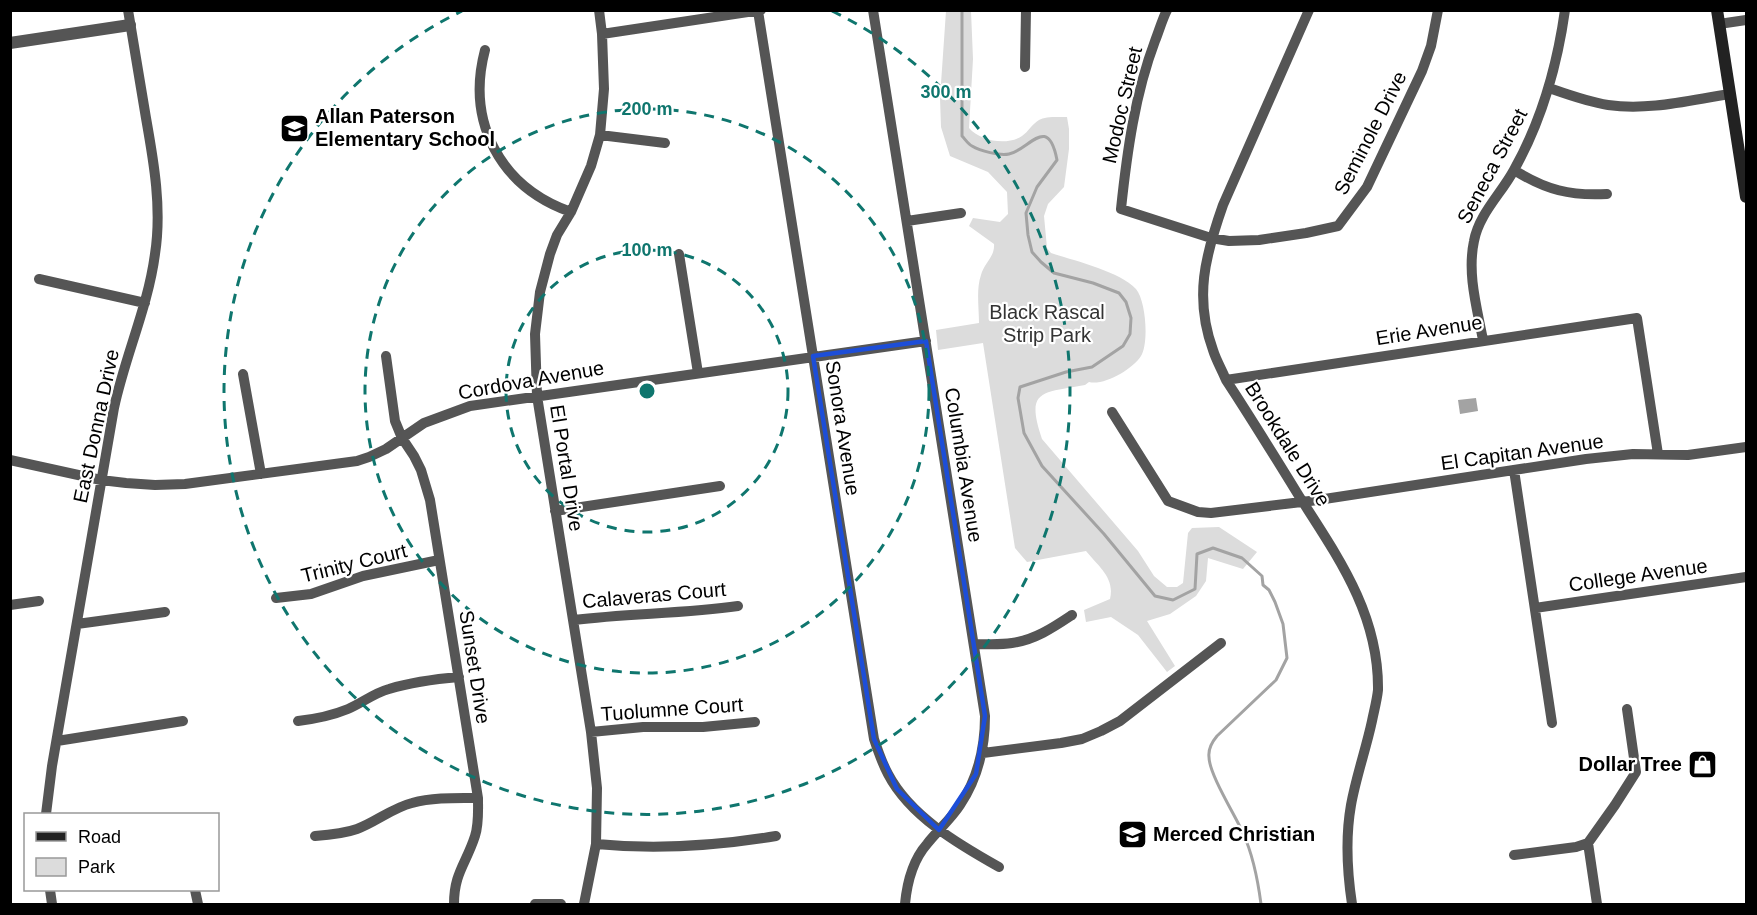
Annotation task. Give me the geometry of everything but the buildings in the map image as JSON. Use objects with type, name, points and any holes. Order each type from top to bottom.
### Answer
[{"type":"main road","points":[[1717,10],[1746,197]]},
{"type":"street","name":"East Donna Drive","points":[[46,813],[118,387],[145,303],[156,253],[158,211],[153,159],[128,10]]},
{"type":"street","name":"El Portal Drive","points":[[584,904],[596,844],[597,788],[574,620],[537,396],[535,334],[536,312],[550,254],[591,166],[600,135],[604,89],[599,10]]},
{"type":"street","name":"Columbia Avenue","points":[[873,10],[985,716],[982,753],[976,774],[959,806],[925,846],[913,867],[906,890],[905,904]]},
{"type":"street","points":[[1025,67],[1026,10]]},
{"type":"street","name":"Modoc Street","points":[[1121,209],[1128,152],[1143,77],[1167,10]]},
{"type":"street","name":"Brookdale Drive","points":[[1309,10],[1223,206],[1211,238],[1202,288],[1206,328],[1213,352],[1226,380],[1334,550],[1356,590],[1373,639],[1378,692],[1351,804],[1346,839],[1352,904]]},
{"type":"street","name":"Seminole Drive","points":[[1121,209],[1211,238],[1237,241],[1259,240],[1338,226],[1367,187],[1422,71],[1431,46],[1438,10]]},
{"type":"street","name":"Seneca Street","points":[[1483,340],[1472,277],[1471,255],[1474,238],[1484,216],[1514,170],[1534,131],[1560,47],[1565,10]]},
{"type":"street","points":[[602,34],[759,11]]},
{"type":"street","name":"Sonora Avenue","points":[[759,11],[874,739],[888,774],[897,789],[918,811],[957,843],[999,867]]},
{"type":"street","points":[[1719,24],[1746,20]]},
{"type":"street","points":[[10,43],[130,25]]},
{"type":"street","points":[[485,50],[479,82],[480,101],[485,127],[495,150],[510,171],[529,190],[571,212]]},
{"type":"street","points":[[1549,88],[1608,105],[1642,107],[1730,94]]},
{"type":"street","points":[[600,135],[665,144]]},
{"type":"street","points":[[1514,170],[1531,181],[1549,188],[1575,194],[1607,194]]},
{"type":"street","points":[[907,221],[961,213]]},
{"type":"street","points":[[679,254],[699,373]]},
{"type":"street","points":[[39,279],[145,303]]},
{"type":"street","name":"Erie Avenue","points":[[1226,380],[1637,318],[1658,454]]},
{"type":"street","name":"Cordova Avenue","points":[[10,460],[101,480],[155,485],[185,484],[357,461],[386,448],[424,423],[455,410],[484,403],[926,341]]},
{"type":"street","name":"Sunset Drive","points":[[386,356],[395,421],[402,438],[414,456],[426,485],[478,798],[476,834],[458,874],[454,889],[454,904]]},
{"type":"street","points":[[243,374],[261,474]]},
{"type":"street","name":"El Capitan Avenue","points":[[1112,412],[1168,501],[1198,512],[1211,513],[1303,502],[1633,454],[1688,455],[1746,447]]},
{"type":"street","points":[[1514,470],[1552,723]]},
{"type":"street","points":[[555,511],[720,486]]},
{"type":"street","name":"Trinity Court","points":[[276,598],[311,594],[363,576],[439,560]]},
{"type":"street","name":"College Avenue","points":[[1534,608],[1746,577]]},
{"type":"street","points":[[10,605],[39,601]]},
{"type":"street","name":"Calaveras Court","points":[[574,620],[605,616],[680,613],[738,606]]},
{"type":"street","points":[[77,624],[165,612]]},
{"type":"street","points":[[974,644],[1013,643],[1031,638],[1072,615]]},
{"type":"street","points":[[982,753],[1061,743],[1082,739],[1101,731],[1120,721],[1221,643]]},
{"type":"street","points":[[298,721],[333,715],[389,689],[423,680],[459,677]]},
{"type":"street","points":[[1514,855],[1576,847],[1588,843],[1636,772],[1627,709]]},
{"type":"street","points":[[57,741],[183,721]]},
{"type":"street","name":"Tuolumne Court","points":[[591,732],[643,726],[703,727],[755,722]]},
{"type":"street","points":[[315,836],[333,835],[358,828],[411,803],[478,798]]},
{"type":"street","points":[[596,844],[667,848],[734,843],[776,836]]},
{"type":"street","points":[[1588,843],[1597,904]]},
{"type":"street","points":[[535,904],[561,904]]},
{"type":"highlighted area","points":[[926,341],[985,716],[976,774],[939,830],[897,789],[874,739],[813,356]]},
{"type":"green space","name":"Black Rascal Strip Park","points":[[946,11],[971,11],[973,59],[969,128],[987,139],[1009,141],[1022,136],[1042,119],[1067,117],[1069,149],[1064,187],[1048,204],[1044,216],[1047,248],[1051,253],[1119,277],[1136,289],[1142,303],[1146,332],[1141,356],[1132,366],[1110,379],[1048,392],[1041,396],[1037,402],[1036,411],[1042,439],[1138,551],[1154,576],[1167,587],[1177,587],[1183,583],[1188,533],[1192,528],[1219,527],[1257,552],[1243,569],[1208,558],[1206,581],[1196,596],[1170,614],[1147,621],[1175,666],[1167,672],[1138,635],[1111,617],[1086,622],[1084,610],[1110,599],[1111,592],[1105,573],[1086,551],[1027,562],[1015,548],[983,343],[938,350],[936,330],[979,323],[979,280],[993,253],[994,244],[969,226],[973,218],[1000,222],[1008,214],[1007,192],[988,172],[950,156],[941,127],[940,98]]},
{"type":"shaded area","points":[[1476,398],[1478,411],[1460,414],[1458,400]]},
{"type":"waterway","points":[[962,10],[962,136],[976,148],[1001,154],[1009,154],[1043,136],[1049,139],[1057,160],[1037,187],[1026,213],[1032,252],[1054,273],[1093,283],[1119,293],[1126,302],[1131,318],[1130,334],[1123,346],[1092,367],[1066,372],[1020,387],[1018,398],[1024,433],[1042,466],[1104,534],[1155,596],[1173,600],[1195,589],[1197,554],[1213,548],[1242,558],[1262,576],[1263,585],[1269,590],[1283,624],[1287,658],[1276,680],[1217,736],[1209,754],[1213,774],[1250,850],[1261,904]]},
{"type":"place","name":"Allan Paterson Elementary School","points":[[294,128]]},
{"type":"place","name":"Dollar Tree","points":[[1703,764]]},
{"type":"place","name":"Merced Christian","points":[[1132,834]]}]
